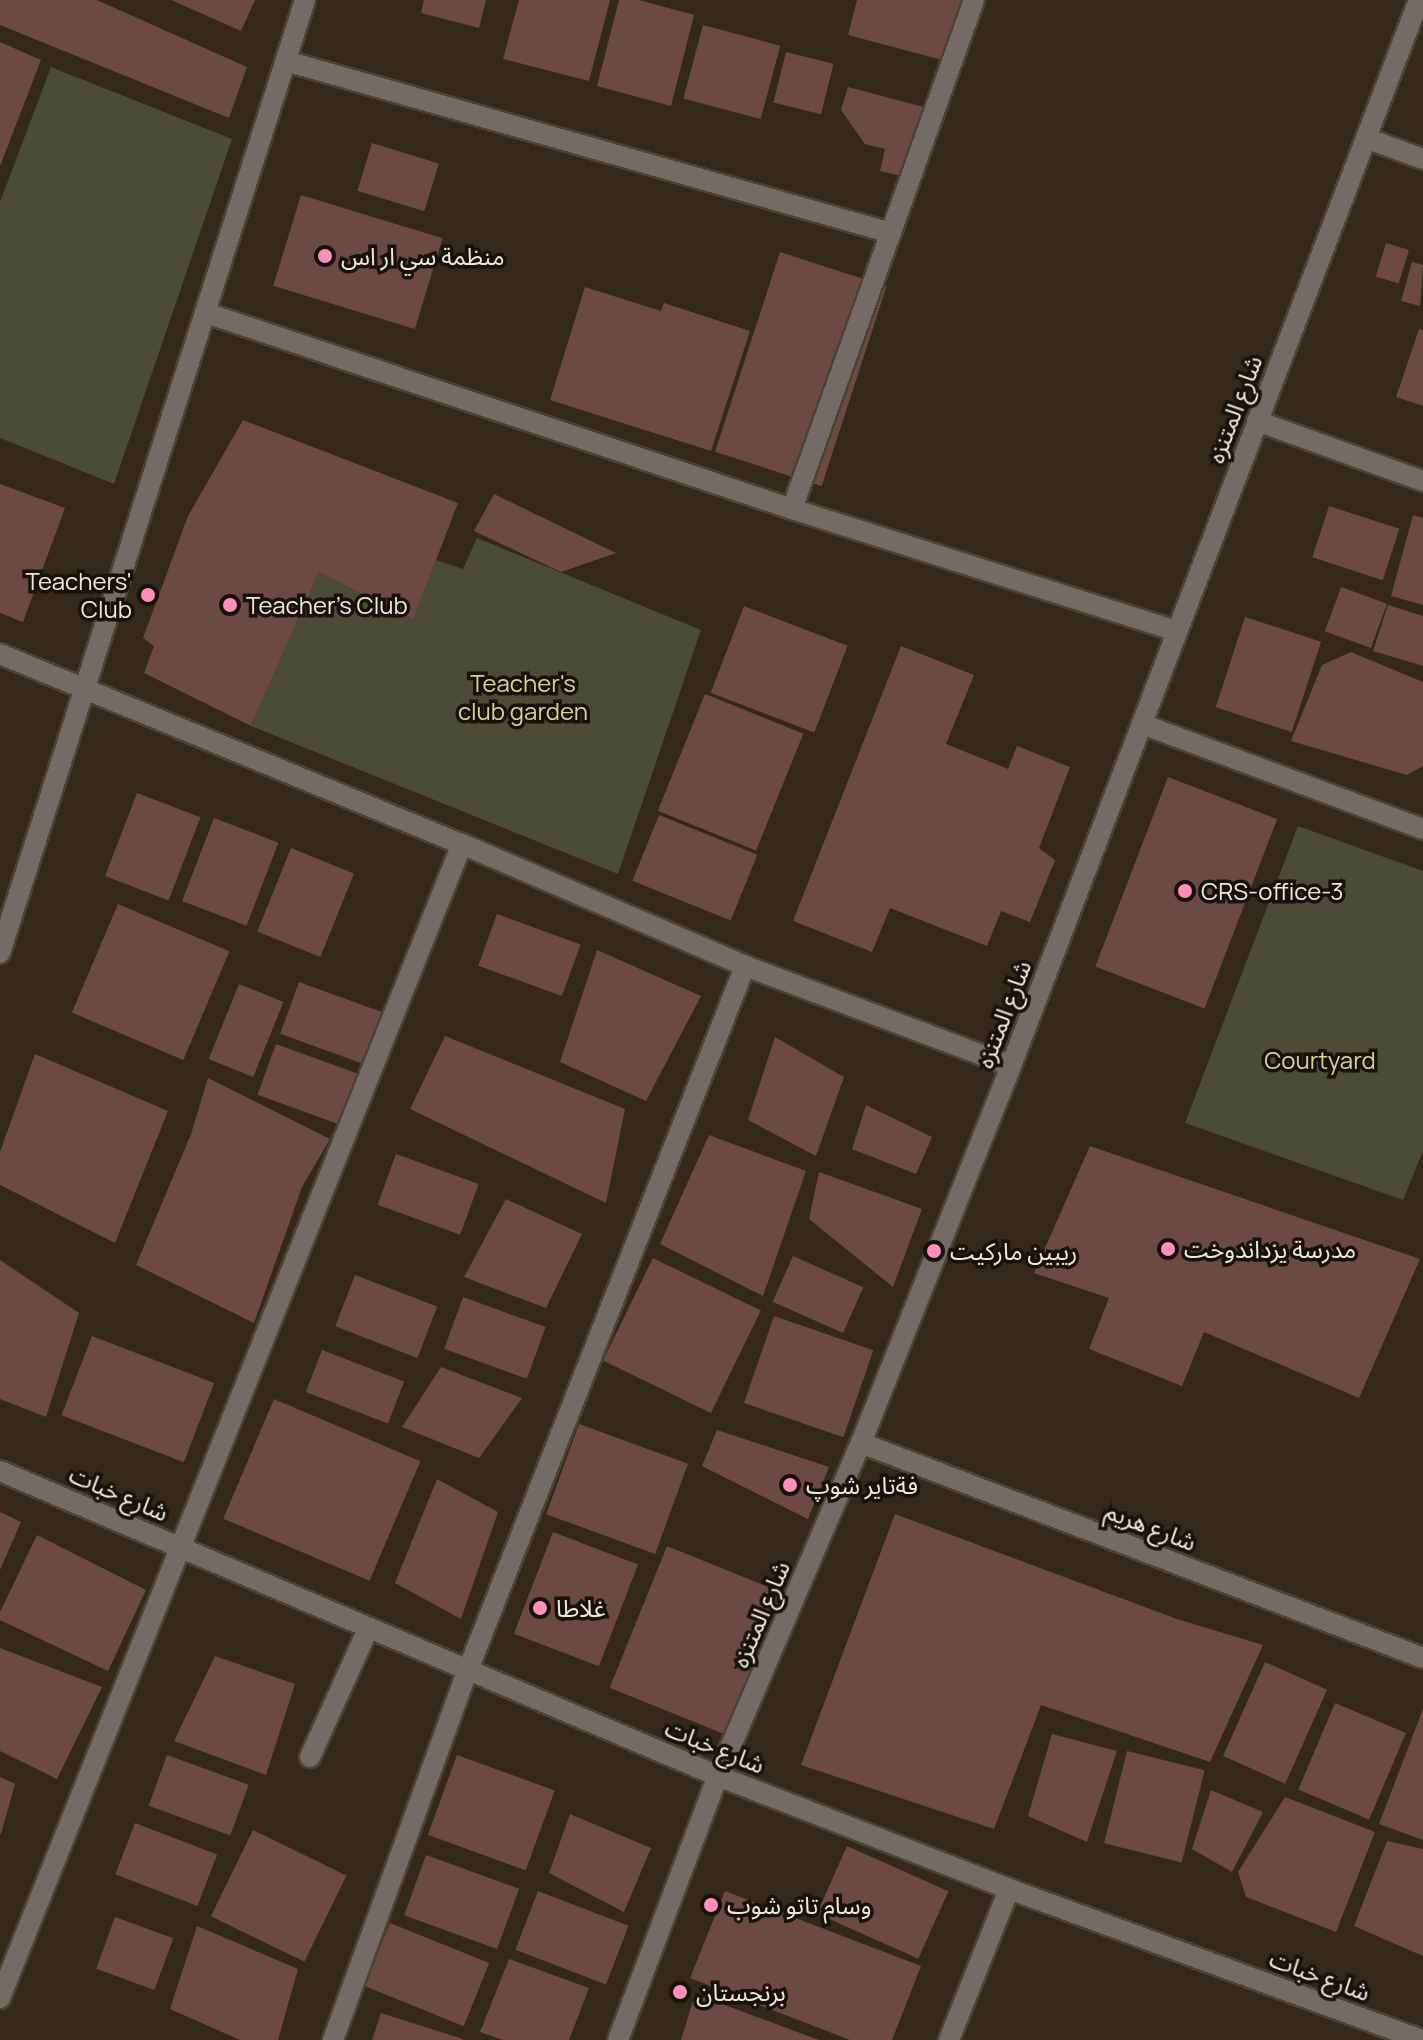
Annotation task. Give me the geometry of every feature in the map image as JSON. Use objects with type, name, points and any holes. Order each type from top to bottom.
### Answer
[{"type":"street","points":[[0,953],[305,0]]},
{"type":"street","points":[[792,509],[974,0]]},
{"type":"street","name":"شارع المتنزه","points":[[618,2040],[718,1776],[861,1443],[1011,1066],[1419,0]]},
{"type":"street","points":[[286,61],[891,233]]},
{"type":"street","points":[[1366,138],[1423,159]]},
{"type":"street","points":[[206,313],[792,509],[1177,631]]},
{"type":"street","points":[[1257,421],[1423,481]]},
{"type":"street","points":[[0,654],[462,844],[745,966],[1011,1066]]},
{"type":"street","points":[[1142,724],[1423,829]]},
{"type":"street","points":[[0,1998],[462,844]]},
{"type":"street","points":[[333,2040],[468,1670],[745,966]]},
{"type":"street","name":"شارع هريم","points":[[861,1443],[1423,1658]]},
{"type":"street","name":"شارع خبات","points":[[0,1471],[718,1776],[1009,1889],[1422,2040]]},
{"type":"street","points":[[310,1757],[368,1629]]},
{"type":"street","points":[[949,2040],[1009,1889]]},
{"type":"green space","points":[[51,67],[232,139],[114,484],[0,438],[0,202]]},
{"type":"green space","name":"Teacher's club garden","points":[[477,538],[701,630],[618,874],[251,726],[319,572],[413,620],[436,560],[463,569]]},
{"type":"green space","name":"Courtyard","points":[[1298,826],[1423,871],[1423,1151],[1403,1200],[1185,1123]]},
{"type":"building","points":[[0,0],[97,0],[247,67],[229,118],[0,25]]},
{"type":"building","points":[[171,0],[255,0],[241,31]]},
{"type":"building","points":[[424,0],[486,0],[479,28],[421,13]]},
{"type":"building","points":[[519,0],[610,0],[589,81],[503,59]]},
{"type":"building","points":[[619,0],[639,0],[694,15],[671,106],[597,86]]},
{"type":"building","points":[[857,0],[962,0],[946,61],[848,35]]},
{"type":"building","points":[[703,25],[780,46],[761,119],[683,98]]},
{"type":"building","points":[[0,42],[41,60],[0,166]]},
{"type":"building","points":[[786,52],[834,64],[821,114],[773,102]]},
{"type":"building","points":[[848,87],[939,111],[921,181],[880,171],[885,149],[865,144],[841,110]]},
{"type":"building","points":[[372,143],[439,163],[424,211],[357,191]]},
{"type":"building","points":[[301,195],[443,238],[415,329],[273,286]]},
{"type":"building","points":[[1386,243],[1409,250],[1399,283],[1376,276]]},
{"type":"building","points":[[780,252],[887,287],[822,486],[715,452]]},
{"type":"building","points":[[1412,262],[1423,265],[1420,306],[1401,301]]},
{"type":"building","points":[[585,287],[661,311],[664,303],[750,331],[711,451],[550,400]]},
{"type":"building","points":[[1419,329],[1423,330],[1423,406],[1396,397]]},
{"type":"building","points":[[243,420],[458,503],[413,620],[319,572],[251,726],[144,673],[154,646],[143,638],[188,516]]},
{"type":"building","points":[[0,484],[65,508],[23,622],[0,613]]},
{"type":"building","points":[[494,494],[616,553],[561,572],[474,531]]},
{"type":"building","points":[[1329,506],[1399,529],[1383,580],[1312,557]]},
{"type":"building","points":[[1413,515],[1423,518],[1423,605],[1391,596]]},
{"type":"building","points":[[1341,587],[1387,604],[1371,648],[1325,631]]},
{"type":"building","points":[[1388,605],[1423,616],[1423,666],[1373,651]]},
{"type":"building","points":[[744,606],[848,646],[814,733],[711,693]]},
{"type":"building","points":[[1245,617],[1321,642],[1292,732],[1216,707]]},
{"type":"building","points":[[901,646],[974,675],[946,744],[1008,769],[1017,746],[1070,767],[1039,848],[1055,860],[1030,922],[1001,911],[987,946],[890,908],[872,952],[793,921]]},
{"type":"building","points":[[1351,652],[1423,682],[1423,766],[1407,775],[1291,741],[1322,665]]},
{"type":"building","points":[[705,694],[803,734],[756,851],[658,811]]},
{"type":"building","name":"CRS-office-3","points":[[1168,777],[1277,819],[1204,1008],[1095,967]]},
{"type":"building","points":[[137,793],[200,817],[169,900],[105,876]]},
{"type":"building","points":[[659,815],[757,855],[731,921],[632,881]]},
{"type":"building","points":[[214,818],[278,843],[247,926],[182,901]]},
{"type":"building","points":[[291,848],[354,873],[320,957],[257,931]]},
{"type":"building","points":[[118,904],[229,951],[183,1060],[72,1013]]},
{"type":"building","points":[[497,914],[581,944],[562,996],[478,966]]},
{"type":"building","points":[[597,950],[701,996],[646,1101],[560,1062]]},
{"type":"building","points":[[299,982],[382,1012],[363,1064],[280,1034]]},
{"type":"building","points":[[239,984],[284,1002],[253,1077],[209,1059]]},
{"type":"building","points":[[445,1036],[625,1109],[606,1203],[410,1109]]},
{"type":"building","points":[[775,1037],[844,1077],[816,1156],[748,1120]]},
{"type":"building","points":[[276,1044],[359,1074],[340,1125],[258,1095]]},
{"type":"building","points":[[35,1054],[168,1111],[115,1243],[0,1185],[0,1152]]},
{"type":"building","points":[[208,1078],[330,1139],[302,1187],[254,1323],[136,1265],[191,1134]]},
{"type":"building","points":[[866,1105],[932,1137],[916,1174],[852,1149]]},
{"type":"building","points":[[709,1135],[806,1171],[763,1296],[660,1244]]},
{"type":"building","points":[[1090,1146],[1420,1259],[1359,1398],[1204,1332],[1182,1386],[1089,1349],[1109,1298],[1034,1273]]},
{"type":"building","points":[[396,1154],[479,1184],[460,1235],[378,1205]]},
{"type":"building","points":[[819,1172],[922,1209],[893,1287],[809,1219]]},
{"type":"building","points":[[506,1199],[582,1234],[546,1308],[464,1277]]},
{"type":"building","points":[[793,1256],[863,1287],[843,1333],[773,1302]]},
{"type":"building","points":[[653,1258],[761,1311],[711,1413],[603,1360]]},
{"type":"building","points":[[0,1260],[79,1313],[46,1417],[0,1399]]},
{"type":"building","points":[[355,1275],[437,1307],[417,1358],[335,1326]]},
{"type":"building","points":[[463,1297],[546,1327],[527,1379],[444,1349]]},
{"type":"building","points":[[774,1316],[873,1350],[843,1437],[744,1403]]},
{"type":"building","points":[[92,1336],[214,1383],[184,1462],[62,1415]]},
{"type":"building","points":[[322,1350],[404,1382],[388,1424],[306,1392]]},
{"type":"building","points":[[441,1367],[522,1398],[479,1458],[402,1427]]},
{"type":"building","points":[[274,1399],[420,1461],[370,1581],[223,1519]]},
{"type":"building","points":[[579,1424],[688,1464],[655,1554],[546,1514]]},
{"type":"building","points":[[717,1430],[829,1467],[808,1519],[702,1466]]},
{"type":"building","points":[[437,1479],[498,1512],[461,1619],[395,1583]]},
{"type":"building","points":[[0,1512],[21,1522],[0,1570]]},
{"type":"building","points":[[895,1514],[1177,1619],[1263,1645],[1210,1762],[1041,1705],[994,1829],[801,1765]]},
{"type":"building","points":[[553,1532],[638,1565],[599,1666],[514,1634]]},
{"type":"building","points":[[37,1535],[146,1590],[108,1671],[0,1620],[0,1612]]},
{"type":"building","points":[[667,1546],[782,1592],[725,1734],[610,1688]]},
{"type":"building","points":[[0,1648],[102,1687],[57,1779],[0,1751]]},
{"type":"building","points":[[215,1656],[295,1684],[266,1775],[174,1741]]},
{"type":"building","points":[[1265,1662],[1327,1690],[1285,1784],[1223,1756]]},
{"type":"building","points":[[1335,1703],[1406,1733],[1369,1820],[1298,1790]]},
{"type":"building","points":[[1423,1709],[1423,1840],[1379,1824]]},
{"type":"building","points":[[1052,1734],[1117,1751],[1087,1842],[1028,1816]]},
{"type":"building","points":[[1127,1751],[1205,1770],[1182,1863],[1104,1843]]},
{"type":"building","points":[[167,1755],[249,1785],[230,1835],[149,1806]]},
{"type":"building","points":[[457,1755],[555,1791],[526,1870],[428,1835]]},
{"type":"building","points":[[0,1777],[15,1784],[1,1834],[0,1834]]},
{"type":"building","points":[[1211,1790],[1263,1812],[1232,1872],[1192,1849]]},
{"type":"building","points":[[1285,1797],[1375,1832],[1336,1932],[1246,1897],[1238,1872]]},
{"type":"building","points":[[570,1814],[651,1848],[624,1912],[549,1873]]},
{"type":"building","points":[[135,1823],[217,1855],[197,1906],[115,1874]]},
{"type":"building","points":[[253,1830],[346,1876],[304,1962],[211,1916]]},
{"type":"building","points":[[1387,1841],[1423,1849],[1423,1956],[1354,1926]]},
{"type":"building","points":[[847,1846],[948,1891],[918,1959],[817,1914]]},
{"type":"building","points":[[426,1855],[519,1889],[497,1949],[404,1915]]},
{"type":"building","points":[[538,1891],[629,1926],[606,1985],[515,1950]]},
{"type":"building","points":[[725,1891],[921,1966],[892,2040],[850,2040],[690,1978]]},
{"type":"building","points":[[115,1917],[173,1938],[154,1990],[96,1969]]},
{"type":"building","points":[[390,1923],[489,1963],[464,2026],[365,1986]]},
{"type":"building","points":[[197,1926],[298,1969],[278,2040],[240,2040],[170,2009]]},
{"type":"building","points":[[509,1959],[589,1988],[569,2040],[503,2040],[480,2032]]},
{"type":"building","points":[[695,1994],[819,2040],[681,2040]]},
{"type":"building","points":[[381,2013],[463,2039],[463,2040],[372,2040]]},
{"type":"place","name":"منظمة سي ار اس","points":[[325,256]]},
{"type":"place","name":"Teachers' Club","points":[[148,595]]},
{"type":"place","name":"Teacher's Club","points":[[230,605]]},
{"type":"place","name":"CRS-office-3","points":[[1185,891]]},
{"type":"place","name":"مدرسة يزداندوخت","points":[[1168,1249]]},
{"type":"place","name":"ريبين ماركيت","points":[[934,1251]]},
{"type":"place","name":"فةتاير شوپ","points":[[790,1485]]},
{"type":"place","name":"غلاطا","points":[[540,1608]]},
{"type":"place","name":"وسام تاتو شوب","points":[[711,1905]]},
{"type":"place","name":"برنجستان","points":[[680,1992]]}]
